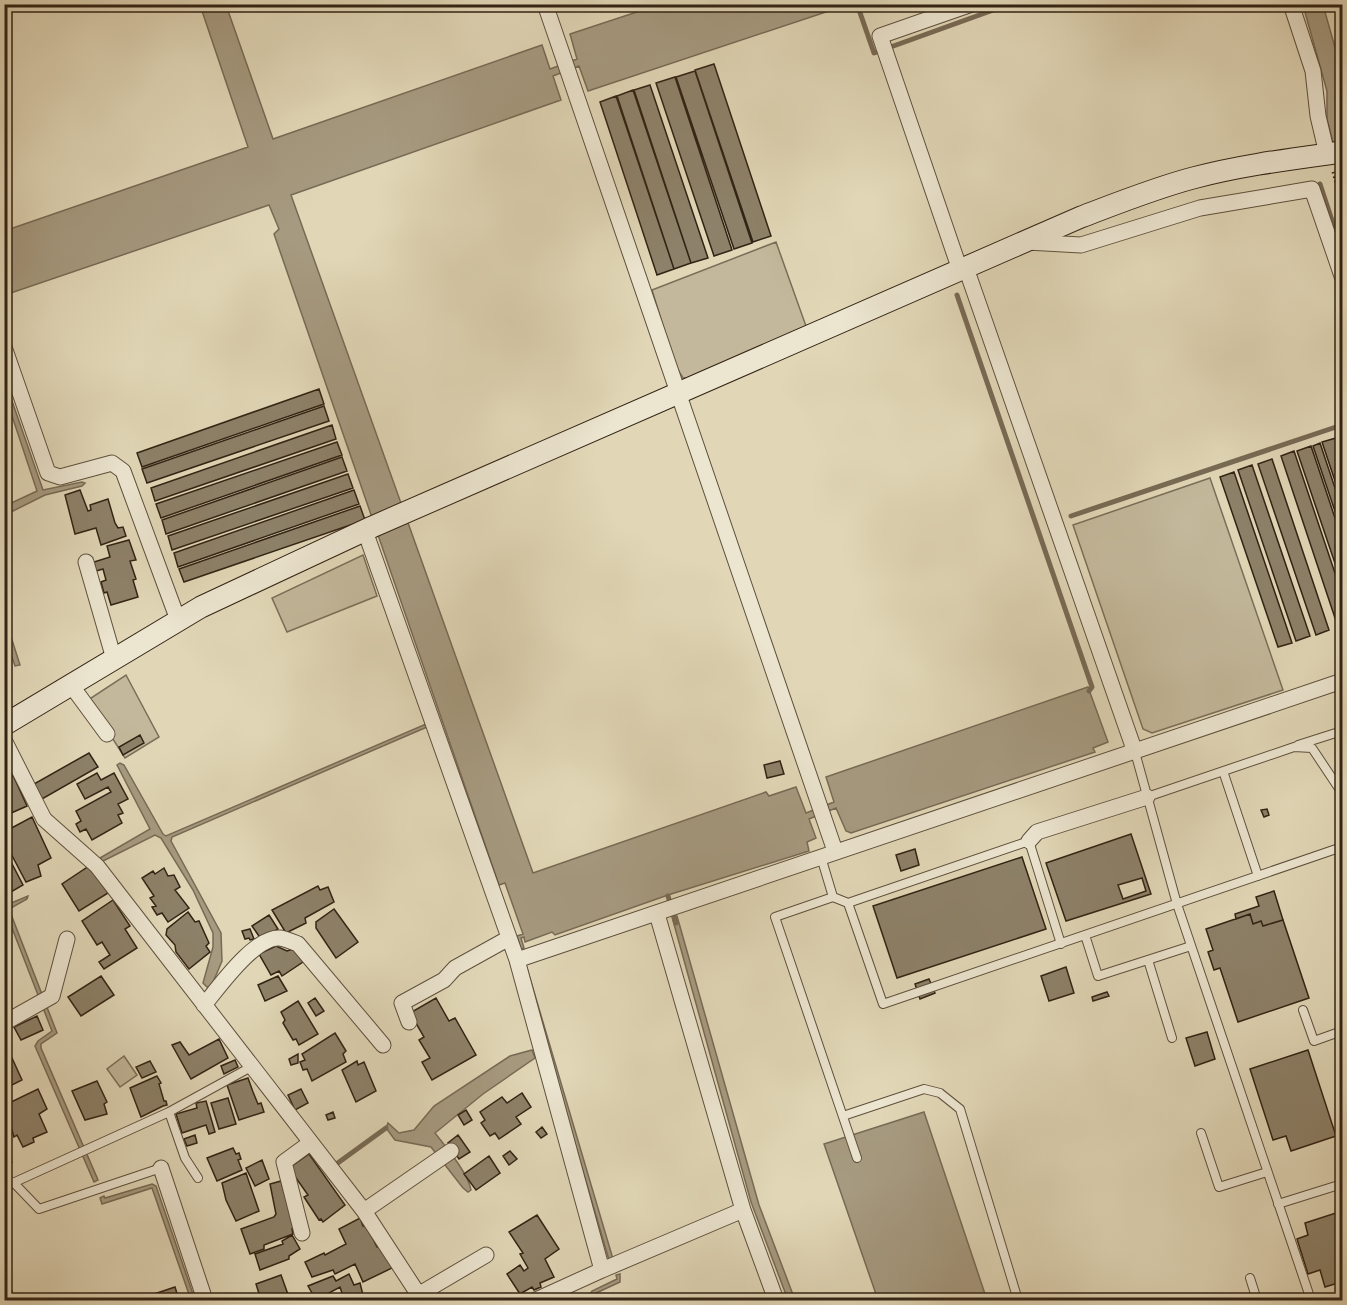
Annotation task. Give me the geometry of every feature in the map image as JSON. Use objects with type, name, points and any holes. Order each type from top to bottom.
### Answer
[{"type":"street","points":[[545,4],[678,394],[828,854]]},
{"type":"street","points":[[972,4],[880,36],[1135,752]]},
{"type":"street","points":[[4,725],[201,607],[368,529],[1081,217],[1193,178],[1248,165],[1333,157],[1318,116],[1313,71],[1292,4]]},
{"type":"street","points":[[1025,241],[1081,245],[1200,208],[1312,189],[1342,276]]},
{"type":"street","points":[[4,347],[48,473],[60,477],[112,463],[123,471],[178,620]]},
{"type":"street","points":[[368,529],[517,960],[602,1270]]},
{"type":"street","points":[[86,562],[114,659]]},
{"type":"street","points":[[517,960],[1342,681]]},
{"type":"street","points":[[71,685],[108,734]]},
{"type":"street","points":[[4,740],[44,819],[96,866],[364,1211],[420,1298],[486,1255]]},
{"type":"street","points":[[1029,841],[1037,832],[1147,797]]},
{"type":"street","points":[[657,914],[743,1210],[776,1300]]},
{"type":"street","points":[[204,1005],[243,959],[260,945],[279,938],[298,944],[383,1045]]},
{"type":"street","points":[[409,1022],[402,1003],[444,980],[455,968],[509,938]]},
{"type":"street","points":[[4,1023],[52,996],[67,939]]},
{"type":"street","points":[[302,1233],[284,1162],[310,1143]]},
{"type":"street","points":[[364,1211],[451,1151]]},
{"type":"street","points":[[161,1168],[206,1300]]},
{"type":"street","points":[[536,1300],[743,1210]]},
{"type":"street","points":[[4,1292],[7,1300]]},
{"type":"lane","points":[[1147,797],[1342,731]]},
{"type":"lane","points":[[1294,747],[1312,748],[1342,793]]},
{"type":"lane","points":[[1135,752],[1177,904],[1311,1300]]},
{"type":"lane","points":[[1223,771],[1258,876]]},
{"type":"lane","points":[[857,1158],[776,917],[833,897],[848,903],[1029,841],[1061,944]]},
{"type":"lane","points":[[848,903],[884,1004],[1342,848]]},
{"type":"lane","points":[[828,854],[833,897]]},
{"type":"lane","points":[[1085,935],[1098,976],[1191,946]]},
{"type":"lane","points":[[1148,960],[1172,1038]]},
{"type":"lane","points":[[1303,1010],[1314,1041],[1342,1031]]},
{"type":"lane","points":[[4,1187],[168,1112],[251,1067]]},
{"type":"lane","points":[[843,1116],[924,1089],[940,1093],[960,1109],[1018,1300]]},
{"type":"lane","points":[[168,1112],[185,1158],[198,1178]]},
{"type":"lane","points":[[1201,1133],[1220,1187],[1268,1172]]},
{"type":"lane","points":[[13,1182],[39,1209],[161,1168]]},
{"type":"lane","points":[[1278,1204],[1342,1184]]},
{"type":"lane","points":[[1250,1278],[1257,1300]]},
{"type":"path","points":[[1334,4],[1342,34]]},
{"type":"path","points":[[1333,157],[1342,205]]},
{"type":"shaded area","points":[[200,5],[226,5],[273,139],[542,45],[550,69],[577,59],[570,34],[658,5],[847,5],[588,91],[579,66],[553,76],[561,100],[291,195],[533,873],[766,792],[769,796],[796,787],[806,813],[834,802],[826,777],[1088,687],[1108,742],[1093,748],[1095,752],[851,833],[846,831],[836,808],[809,819],[816,838],[807,842],[809,851],[668,895],[555,935],[552,932],[525,942],[524,937],[521,938],[524,948],[521,949],[517,936],[523,934],[505,883],[499,885],[274,234],[279,229],[269,205],[5,295],[4,231],[248,147]]},
{"type":"shaded area","points":[[1303,5],[1323,5],[1342,72],[1342,178],[1327,119],[1327,91]]},
{"type":"shaded area","points":[[776,242],[806,326],[688,378],[683,378],[675,365],[652,290]]},
{"type":"shaded area","points":[[5,381],[43,490],[85,483],[82,486],[45,495],[5,515],[5,506],[37,491],[5,395]]},
{"type":"shaded area","points":[[1210,478],[1283,690],[1152,733],[1143,729],[1073,525]]},
{"type":"shaded area","points":[[363,555],[377,596],[287,632],[272,598]]},
{"type":"shaded area","points":[[5,618],[20,665],[15,666],[5,637]]},
{"type":"shaded area","points":[[126,675],[159,737],[125,758],[88,700]]},
{"type":"shaded area","points":[[426,724],[427,727],[172,837],[171,841],[221,933],[222,961],[211,987],[203,983],[213,947],[213,933],[193,890],[161,838],[155,835],[103,861],[100,858],[150,829],[117,765],[120,763],[124,765],[166,836]]},
{"type":"shaded area","points":[[28,896],[27,899],[9,909],[57,1033],[41,1044],[41,1048],[98,1180],[94,1182],[35,1046],[52,1031],[4,906]]},
{"type":"shaded area","points":[[677,916],[759,1205],[795,1300],[788,1300],[751,1202],[672,917]]},
{"type":"shaded area","points":[[527,968],[613,1259],[609,1260],[524,969]]},
{"type":"shaded area","points":[[532,1050],[535,1058],[483,1094],[435,1133],[466,1176],[471,1190],[468,1192],[431,1147],[395,1140],[386,1128],[388,1123],[399,1133],[414,1130],[434,1106],[510,1056]]},
{"type":"shaded area","points":[[124,1056],[137,1075],[120,1087],[107,1069]]},
{"type":"shaded area","points":[[924,1112],[987,1300],[878,1300],[824,1144]]},
{"type":"shaded area","points":[[152,1184],[156,1186],[195,1300],[191,1300],[152,1188],[102,1204],[100,1198]]},
{"type":"shaded area","points":[[620,1274],[620,1282],[594,1294],[595,1300],[592,1300],[590,1294],[592,1291],[617,1279],[616,1275]]},
{"type":"building","points":[[714,64],[771,236],[753,242],[695,70]]},
{"type":"building","points":[[695,71],[752,243],[734,249],[676,77]]},
{"type":"building","points":[[675,77],[732,250],[714,256],[656,83]]},
{"type":"building","points":[[650,85],[708,258],[691,263],[634,90]]},
{"type":"building","points":[[633,90],[691,263],[674,269],[617,96]]},
{"type":"building","points":[[616,96],[674,269],[657,275],[600,102]]},
{"type":"building","points":[[319,389],[324,404],[142,467],[137,453]]},
{"type":"building","points":[[324,406],[329,421],[147,483],[142,469]]},
{"type":"building","points":[[332,425],[336,439],[155,501],[151,488]]},
{"type":"building","points":[[1336,438],[1342,458],[1342,502],[1322,442]]},
{"type":"building","points":[[337,442],[342,455],[161,518],[156,504]]},
{"type":"building","points":[[1320,443],[1342,509],[1342,532],[1313,446]]},
{"type":"building","points":[[1311,446],[1342,539],[1342,584],[1297,451]]},
{"type":"building","points":[[1294,451],[1342,594],[1342,625],[1338,627],[1281,456]]},
{"type":"building","points":[[342,457],[347,471],[166,534],[162,520]]},
{"type":"building","points":[[1272,459],[1329,630],[1316,635],[1258,464]]},
{"type":"building","points":[[1252,465],[1310,636],[1296,641],[1238,470]]},
{"type":"building","points":[[1234,472],[1292,643],[1278,647],[1220,477]]},
{"type":"building","points":[[348,474],[353,488],[172,550],[168,536]]},
{"type":"building","points":[[80,490],[88,511],[91,510],[90,505],[108,499],[115,523],[118,528],[123,527],[126,536],[101,545],[96,528],[75,534],[65,495]]},
{"type":"building","points":[[354,490],[359,504],[178,567],[174,553]]},
{"type":"building","points":[[360,506],[365,520],[184,582],[179,569]]},
{"type":"building","points":[[129,540],[136,560],[130,561],[136,579],[133,580],[138,597],[111,605],[101,582],[106,580],[103,569],[96,571],[94,562],[110,557],[107,546]]},
{"type":"building","points":[[140,735],[144,743],[123,755],[119,747]]},
{"type":"building","points":[[89,753],[98,767],[42,799],[34,784]]},
{"type":"building","points":[[780,761],[784,774],[767,778],[764,765]]},
{"type":"building","points":[[97,773],[101,780],[114,773],[128,799],[118,804],[123,813],[118,815],[122,823],[92,840],[86,829],[80,832],[76,824],[81,821],[76,811],[111,792],[108,787],[85,799],[77,784]]},
{"type":"building","points":[[13,775],[27,806],[9,814],[4,803],[4,779]]},
{"type":"building","points":[[1267,809],[1269,815],[1264,817],[1261,810]]},
{"type":"building","points":[[32,817],[51,858],[38,865],[41,876],[26,882],[8,848],[4,849],[4,832]]},
{"type":"building","points":[[1131,834],[1151,894],[1066,921],[1046,863]],"holes":[[[1142,878],[1146,891],[1123,899],[1118,885]]]},
{"type":"building","points":[[915,849],[919,865],[901,871],[896,855]]},
{"type":"building","points":[[1022,857],[1046,929],[897,978],[873,906]]},
{"type":"building","points":[[10,860],[23,885],[4,896],[4,862]]},
{"type":"building","points":[[89,866],[108,893],[79,911],[62,884]]},
{"type":"building","points":[[164,868],[168,876],[174,875],[180,887],[175,890],[189,908],[168,922],[162,913],[157,915],[152,907],[156,906],[150,898],[154,896],[142,878],[153,871],[155,874]]},
{"type":"building","points":[[318,886],[320,890],[328,887],[334,902],[305,918],[306,923],[286,933],[272,910]]},
{"type":"building","points":[[1274,891],[1283,920],[1263,926],[1261,921],[1253,924],[1250,914],[1236,919],[1235,914],[1259,906],[1256,897]]},
{"type":"building","points":[[113,900],[130,926],[125,929],[137,948],[104,969],[99,962],[110,955],[102,942],[97,945],[82,921]]},
{"type":"building","points":[[334,909],[358,942],[336,958],[316,928],[316,922]]},
{"type":"building","points":[[188,912],[195,922],[199,921],[209,943],[206,946],[210,952],[189,969],[176,952],[175,945],[166,935],[167,929]]},
{"type":"building","points":[[1250,914],[1253,924],[1261,921],[1263,926],[1283,920],[1309,998],[1238,1022],[1220,968],[1214,970],[1208,952],[1213,950],[1206,929]]},
{"type":"building","points":[[269,915],[278,929],[261,939],[252,926]]},
{"type":"building","points":[[250,929],[254,939],[245,939],[242,931]]},
{"type":"building","points":[[276,946],[287,951],[296,948],[303,962],[282,976],[279,971],[271,975],[259,954]]},
{"type":"building","points":[[1066,967],[1074,993],[1049,1001],[1041,976]]},
{"type":"building","points":[[101,976],[114,995],[81,1016],[68,997]]},
{"type":"building","points":[[278,976],[287,991],[265,1001],[258,985]]},
{"type":"building","points":[[929,979],[935,993],[920,999],[915,984]]},
{"type":"building","points":[[1107,992],[1109,996],[1093,1001],[1092,997]]},
{"type":"building","points":[[315,998],[324,1011],[316,1016],[308,1003]]},
{"type":"building","points":[[436,998],[449,1021],[455,1018],[476,1055],[432,1080],[422,1062],[430,1058],[419,1040],[424,1037],[410,1013]]},
{"type":"building","points":[[298,1001],[318,1034],[299,1045],[296,1039],[293,1040],[283,1023],[285,1020],[281,1012]]},
{"type":"building","points":[[37,1016],[43,1030],[21,1040],[14,1027]]},
{"type":"building","points":[[1207,1032],[1215,1059],[1195,1066],[1186,1038]]},
{"type":"building","points":[[335,1033],[346,1051],[343,1054],[346,1062],[312,1081],[307,1069],[303,1070],[300,1062],[305,1060],[302,1054]]},
{"type":"building","points":[[219,1039],[228,1058],[191,1079],[172,1045],[180,1042],[189,1055]]},
{"type":"building","points":[[1308,1050],[1336,1136],[1291,1151],[1286,1136],[1273,1140],[1250,1069]]},
{"type":"building","points":[[298,1054],[298,1063],[291,1065],[289,1059]]},
{"type":"building","points":[[12,1058],[22,1080],[4,1089],[4,1061]]},
{"type":"building","points":[[235,1060],[238,1067],[224,1074],[221,1066]]},
{"type":"building","points":[[150,1061],[156,1072],[142,1078],[136,1067]]},
{"type":"building","points":[[357,1061],[358,1065],[364,1062],[376,1091],[356,1102],[342,1070]]},
{"type":"building","points":[[157,1076],[167,1105],[141,1117],[130,1088]]},
{"type":"building","points":[[248,1078],[258,1104],[261,1103],[264,1112],[239,1120],[227,1085]]},
{"type":"building","points":[[97,1081],[107,1102],[104,1104],[107,1114],[85,1120],[72,1091]]},
{"type":"building","points":[[38,1089],[47,1109],[39,1114],[47,1132],[33,1138],[34,1142],[23,1147],[17,1135],[14,1137],[12,1130],[9,1130],[5,1105]]},
{"type":"building","points":[[301,1089],[308,1103],[295,1110],[288,1095]]},
{"type":"building","points":[[522,1093],[531,1107],[516,1117],[521,1124],[499,1139],[495,1133],[490,1136],[481,1123],[485,1120],[480,1112],[502,1097],[507,1103]]},
{"type":"building","points":[[228,1098],[236,1124],[219,1129],[211,1103]]},
{"type":"building","points":[[206,1101],[215,1132],[209,1134],[206,1125],[182,1133],[176,1114],[197,1108],[196,1103]]},
{"type":"building","points":[[466,1110],[472,1120],[464,1125],[458,1115]]},
{"type":"building","points":[[333,1112],[335,1118],[328,1120],[326,1115]]},
{"type":"building","points":[[542,1127],[547,1134],[541,1138],[536,1132]]},
{"type":"building","points":[[195,1135],[197,1143],[187,1146],[184,1139]]},
{"type":"building","points":[[458,1135],[470,1152],[459,1159],[448,1143]]},
{"type":"building","points":[[233,1148],[236,1154],[239,1153],[241,1159],[238,1160],[242,1170],[217,1181],[207,1158]]},
{"type":"building","points":[[4,1150],[12,1162],[4,1166]]},
{"type":"building","points":[[510,1151],[517,1159],[509,1165],[503,1156]]},
{"type":"building","points":[[309,1154],[345,1205],[323,1222],[319,1220],[304,1197],[308,1195],[289,1168]]},
{"type":"building","points":[[489,1156],[500,1173],[476,1190],[464,1174]]},
{"type":"building","points":[[262,1160],[269,1179],[255,1186],[246,1168]]},
{"type":"building","points":[[246,1173],[259,1211],[236,1221],[226,1200],[222,1183]]},
{"type":"building","points":[[281,1181],[294,1228],[292,1229],[293,1234],[264,1245],[264,1249],[250,1254],[241,1229],[274,1217],[276,1214],[270,1184]]},
{"type":"building","points":[[1342,1211],[1342,1286],[1341,1282],[1325,1287],[1320,1270],[1308,1274],[1297,1239],[1308,1235],[1305,1223]]},
{"type":"building","points":[[537,1215],[559,1249],[545,1259],[554,1277],[540,1283],[541,1287],[534,1290],[532,1287],[520,1294],[507,1274],[520,1265],[524,1271],[528,1268],[520,1254],[523,1253],[509,1232]]},
{"type":"building","points":[[360,1218],[377,1247],[381,1246],[392,1268],[363,1282],[355,1264],[335,1274],[333,1270],[312,1277],[305,1262],[346,1244],[339,1229]]},
{"type":"building","points":[[292,1235],[300,1249],[289,1256],[289,1259],[260,1270],[255,1254],[283,1244],[282,1241]]},
{"type":"building","points":[[349,1274],[354,1285],[360,1283],[362,1300],[335,1300],[343,1296],[340,1287],[316,1300],[308,1286],[333,1276],[336,1281]]},
{"type":"building","points":[[281,1275],[290,1300],[261,1300],[256,1284]]},
{"type":"building","points":[[175,1287],[179,1300],[136,1300]]},
{"type":"waterway","points":[[857,4],[874,53],[1010,4]]},
{"type":"waterway","points":[[1320,184],[1342,251]]},
{"type":"waterway","points":[[957,295],[1092,687],[1089,691]]},
{"type":"waterway","points":[[1071,516],[1342,425]]},
{"type":"waterway","points":[[668,896],[676,923]]},
{"type":"waterway","points":[[335,1165],[386,1128]]}]
